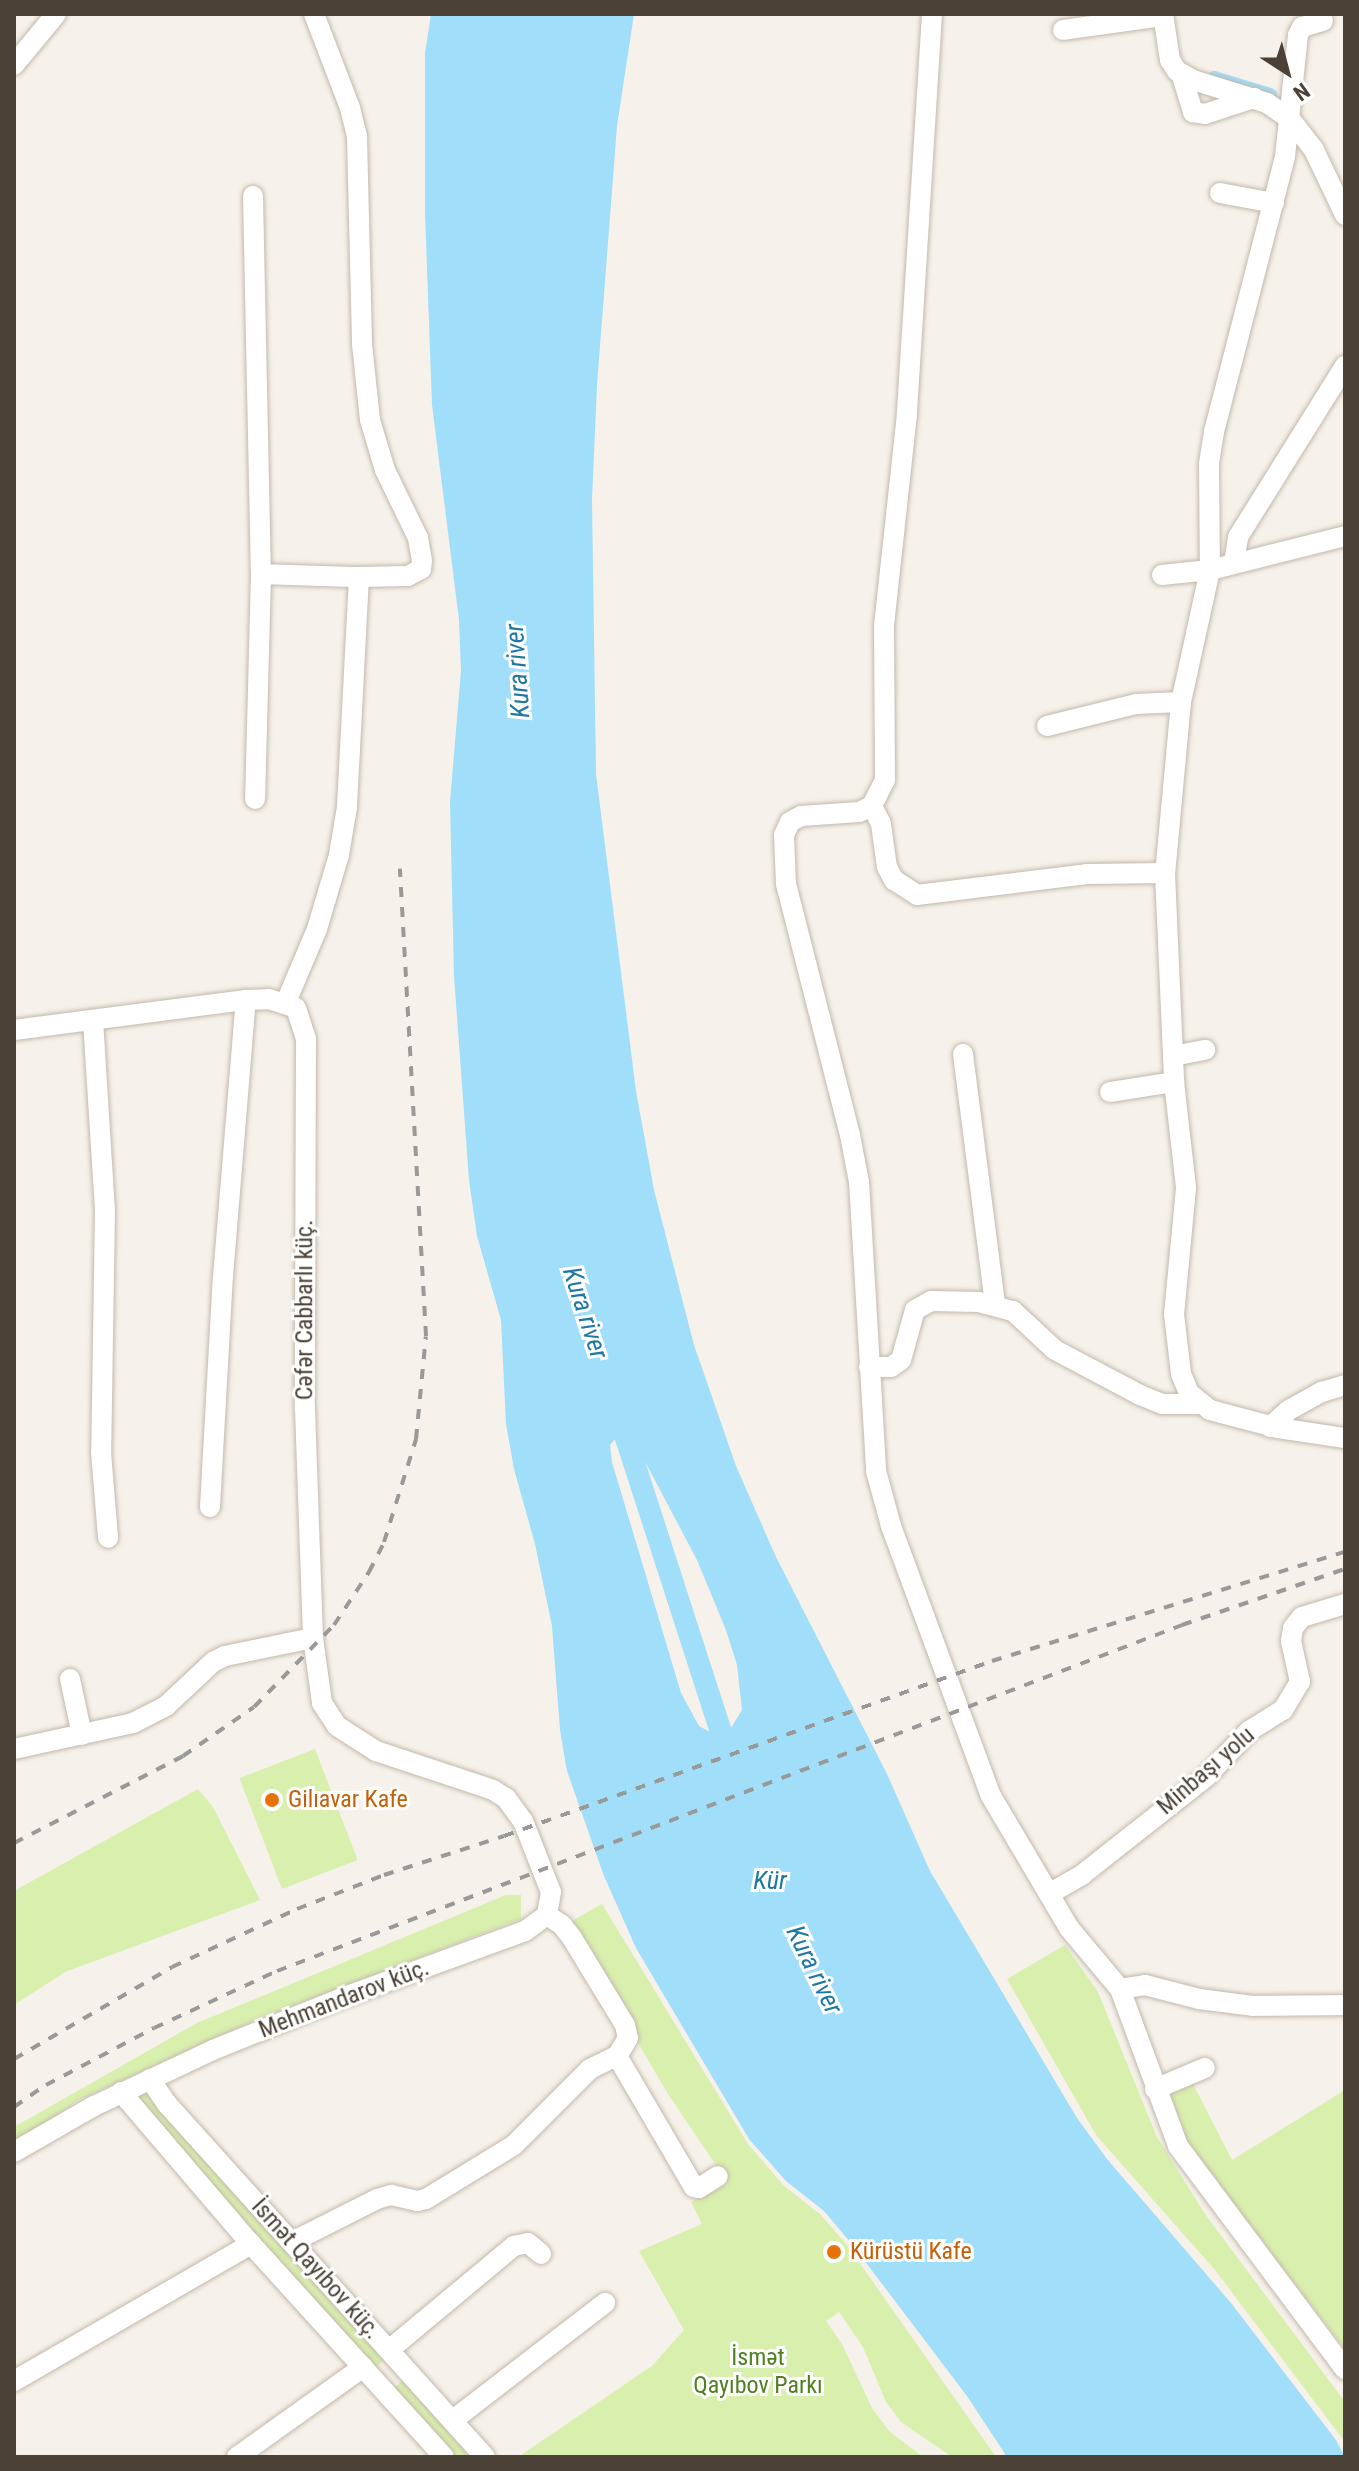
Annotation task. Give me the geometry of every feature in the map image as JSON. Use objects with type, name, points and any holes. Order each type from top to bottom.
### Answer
[{"type":"street","points":[[14,65],[56,14]]},
{"type":"street","points":[[261,574],[408,576],[421,569],[422,560],[418,538],[385,470],[370,420],[362,344],[357,137],[350,108],[314,14]]},
{"type":"street","points":[[932,14],[908,399],[884,627],[885,780],[872,806],[859,812],[801,816],[790,822],[784,835],[783,861],[859,1182],[876,1471],[891,1526],[991,1796],[1069,1928],[1120,1989],[1178,2146],[1200,2180],[1345,2369]]},
{"type":"street","points":[[1063,30],[1163,15],[1170,60],[1182,76],[1193,112],[1205,114],[1254,98]]},
{"type":"street","points":[[1198,1404],[1181,1374],[1174,1333],[1186,1208],[1174,1082],[1165,873],[1181,702],[1210,570],[1209,464],[1214,432],[1274,203],[1290,119],[1298,35],[1302,27],[1323,21]]},
{"type":"street","points":[[1182,76],[1254,98],[1290,119],[1314,150],[1345,215]]},
{"type":"street","points":[[1220,193],[1274,203]]},
{"type":"street","points":[[253,196],[261,574],[255,799]]},
{"type":"street","points":[[1234,563],[1238,537],[1345,366]]},
{"type":"street","points":[[1162,575],[1210,570],[1345,536]]},
{"type":"street","points":[[14,1030],[246,1000],[286,1002],[317,929],[339,855],[347,807],[359,577]]},
{"type":"street","points":[[1047,726],[1136,704],[1181,702]]},
{"type":"street","points":[[872,806],[881,824],[887,867],[894,880],[917,895],[1087,874],[1165,873]]},
{"type":"street","points":[[210,1507],[223,1277],[246,1000]]},
{"type":"street","name":"Cəfər Cabbarlı küç.","points":[[286,1002],[301,1016],[306,1039],[305,1409],[313,1638],[322,1703],[337,1726],[376,1751],[493,1790],[514,1807],[537,1850],[551,1892],[547,1915]]},
{"type":"street","points":[[93,1020],[105,1210],[101,1452],[108,1538]]},
{"type":"street","points":[[1173,1056],[1205,1050]]},
{"type":"street","points":[[963,1054],[995,1304]]},
{"type":"street","points":[[1110,1092],[1174,1082]]},
{"type":"street","points":[[869,1367],[891,1367],[901,1360],[915,1310],[931,1301],[995,1304],[1023,1317],[1069,1359],[1162,1404],[1198,1404],[1235,1419],[1345,1438]]},
{"type":"street","points":[[1270,1427],[1289,1410],[1345,1385]]},
{"type":"street","name":"Minbaşı yolu","points":[[1049,1894],[1070,1883],[1145,1825],[1218,1766],[1249,1731],[1283,1710],[1297,1693],[1300,1682],[1291,1641],[1293,1628],[1302,1617],[1345,1604]]},
{"type":"street","points":[[14,1749],[151,1716],[213,1662],[225,1656],[313,1638]]},
{"type":"street","points":[[70,1679],[82,1735]]},
{"type":"street","points":[[292,2242],[377,2199],[391,2195],[417,2201],[426,2199],[514,2145],[590,2069],[617,2056],[628,2038],[625,2025],[572,1938],[562,1925],[547,1915]]},
{"type":"street","name":"Mehmandarov küç.","points":[[14,2152],[150,2079],[317,2007],[525,1931],[547,1915]]},
{"type":"street","points":[[1120,1989],[1145,1985],[1199,1999],[1253,2006],[1345,2005]]},
{"type":"street","points":[[617,2056],[694,2187],[699,2188],[718,2176]]},
{"type":"street","points":[[1155,2089],[1205,2068]]},
{"type":"street","name":"İsmət Qayıbov küç.","points":[[150,2079],[167,2104],[485,2457]]},
{"type":"street","name":"İsmət Qayıbov küç.","points":[[121,2092],[251,2244],[444,2457]]},
{"type":"street","points":[[237,2457],[394,2355],[514,2246],[528,2243],[541,2254]]},
{"type":"street","points":[[14,2381],[251,2244]]},
{"type":"street","points":[[453,2420],[605,2303]]},
{"type":"green space","points":[[315,1749],[358,1860],[282,1889],[239,1778]]},
{"type":"green space","points":[[198,1789],[213,1807],[260,1900],[65,1972],[14,2005],[14,1891]]},
{"type":"green space","points":[[506,1895],[521,1895],[521,1919],[253,2021],[79,2100],[14,2143],[14,2127],[197,2023]]},
{"type":"green space","name":"İsmət Qayıbov Parkı","points":[[602,1904],[748,2144],[783,2185],[821,2215],[847,2245],[996,2457],[952,2457],[901,2422],[886,2402],[863,2347],[839,2312],[826,2321],[842,2344],[872,2408],[889,2431],[923,2457],[518,2457],[652,2366],[684,2330],[639,2251],[702,2224],[691,2202],[728,2183],[668,2094],[568,1923]]},
{"type":"green space","points":[[1065,1945],[1098,1992],[1157,2137],[1205,2214],[1345,2402],[1345,2442],[1215,2270],[1096,2135],[1007,1979]]},
{"type":"green space","points":[[1193,2084],[1232,2160],[1345,2090],[1345,2349],[1191,2150],[1165,2097]]},
{"type":"green space","points":[[146,2090],[387,2358],[376,2368],[135,2100]]},
{"type":"green space","points":[[403,2380],[474,2457],[456,2457],[394,2388]]},
{"type":"water","name":"Kür","points":[[431,14],[634,14],[617,126],[597,385],[592,500],[596,774],[636,1091],[654,1190],[694,1345],[736,1466],[776,1557],[887,1774],[930,1871],[1077,2118],[1107,2159],[1231,2303],[1336,2440],[1345,2457],[1007,2457],[967,2396],[851,2243],[824,2211],[786,2181],[749,2139],[636,1948],[604,1876],[567,1771],[560,1730],[552,1626],[535,1544],[514,1469],[506,1424],[501,1320],[477,1236],[469,1180],[454,976],[450,802],[461,671],[459,620],[432,405],[425,213],[425,53]],"holes":[[[620,1433],[632,1439],[697,1560],[726,1630],[737,1665],[742,1710],[728,1733],[717,1736],[699,1726],[681,1693],[612,1462],[610,1445]]]},
{"type":"waterway","points":[[1214,78],[1270,95]]},
{"type":"waterway","name":"Kura river","points":[[616,1407],[731,1762]]},
{"type":"railway","points":[[14,1843],[183,1756],[254,1707],[334,1625],[369,1572],[384,1542],[416,1439],[426,1336],[400,869]]},
{"type":"railway","points":[[14,2059],[172,1967],[297,1909],[384,1875],[504,1836],[992,1661],[1345,1552]]},
{"type":"railway","points":[[14,2107],[46,2085],[154,2028],[277,1971],[1182,1625],[1345,1569]]},
{"type":"place","name":"Gilıavar Kafe","points":[[272,1800]]},
{"type":"place","name":"Kürüstü Kafe","points":[[834,2252]]}]
